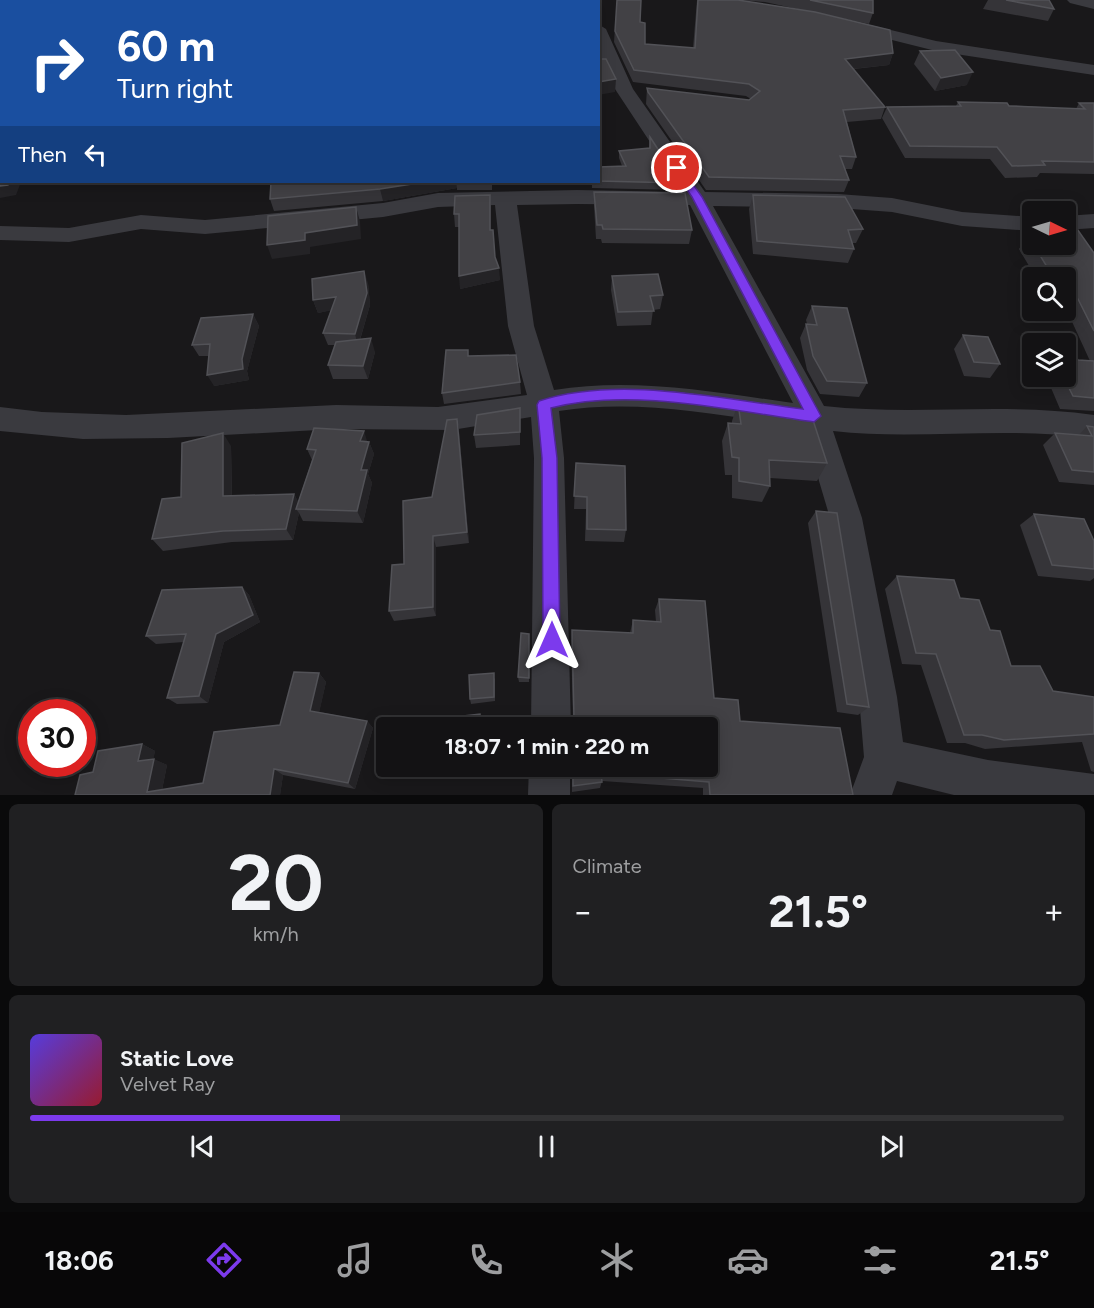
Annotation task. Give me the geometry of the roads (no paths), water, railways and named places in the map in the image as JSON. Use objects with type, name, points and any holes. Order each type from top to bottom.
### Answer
[{"type":"street","points":[[1075,0],[1094,4]]},
{"type":"street","points":[[835,21],[936,46],[1094,70]]},
{"type":"street","points":[[600,34],[624,89],[697,197],[814,416],[846,518],[864,608],[878,697],[884,757],[871,795]]},
{"type":"street","points":[[624,89],[646,91]]},
{"type":"street","points":[[0,233],[69,235],[141,222],[205,227],[382,210],[438,200],[505,198],[697,197],[892,205],[962,219],[1022,223]]},
{"type":"street","points":[[505,198],[521,326],[544,405],[550,469],[551,717]]},
{"type":"street","points":[[1076,222],[1094,221]]},
{"type":"street","points":[[0,418],[109,426],[340,417],[449,419],[544,405],[570,398],[602,396],[660,397],[849,421],[1018,419],[1094,427]]},
{"type":"street","points":[[884,757],[924,770],[979,780],[1094,795]]},
{"type":"street","points":[[549,795],[550,777]]}]
